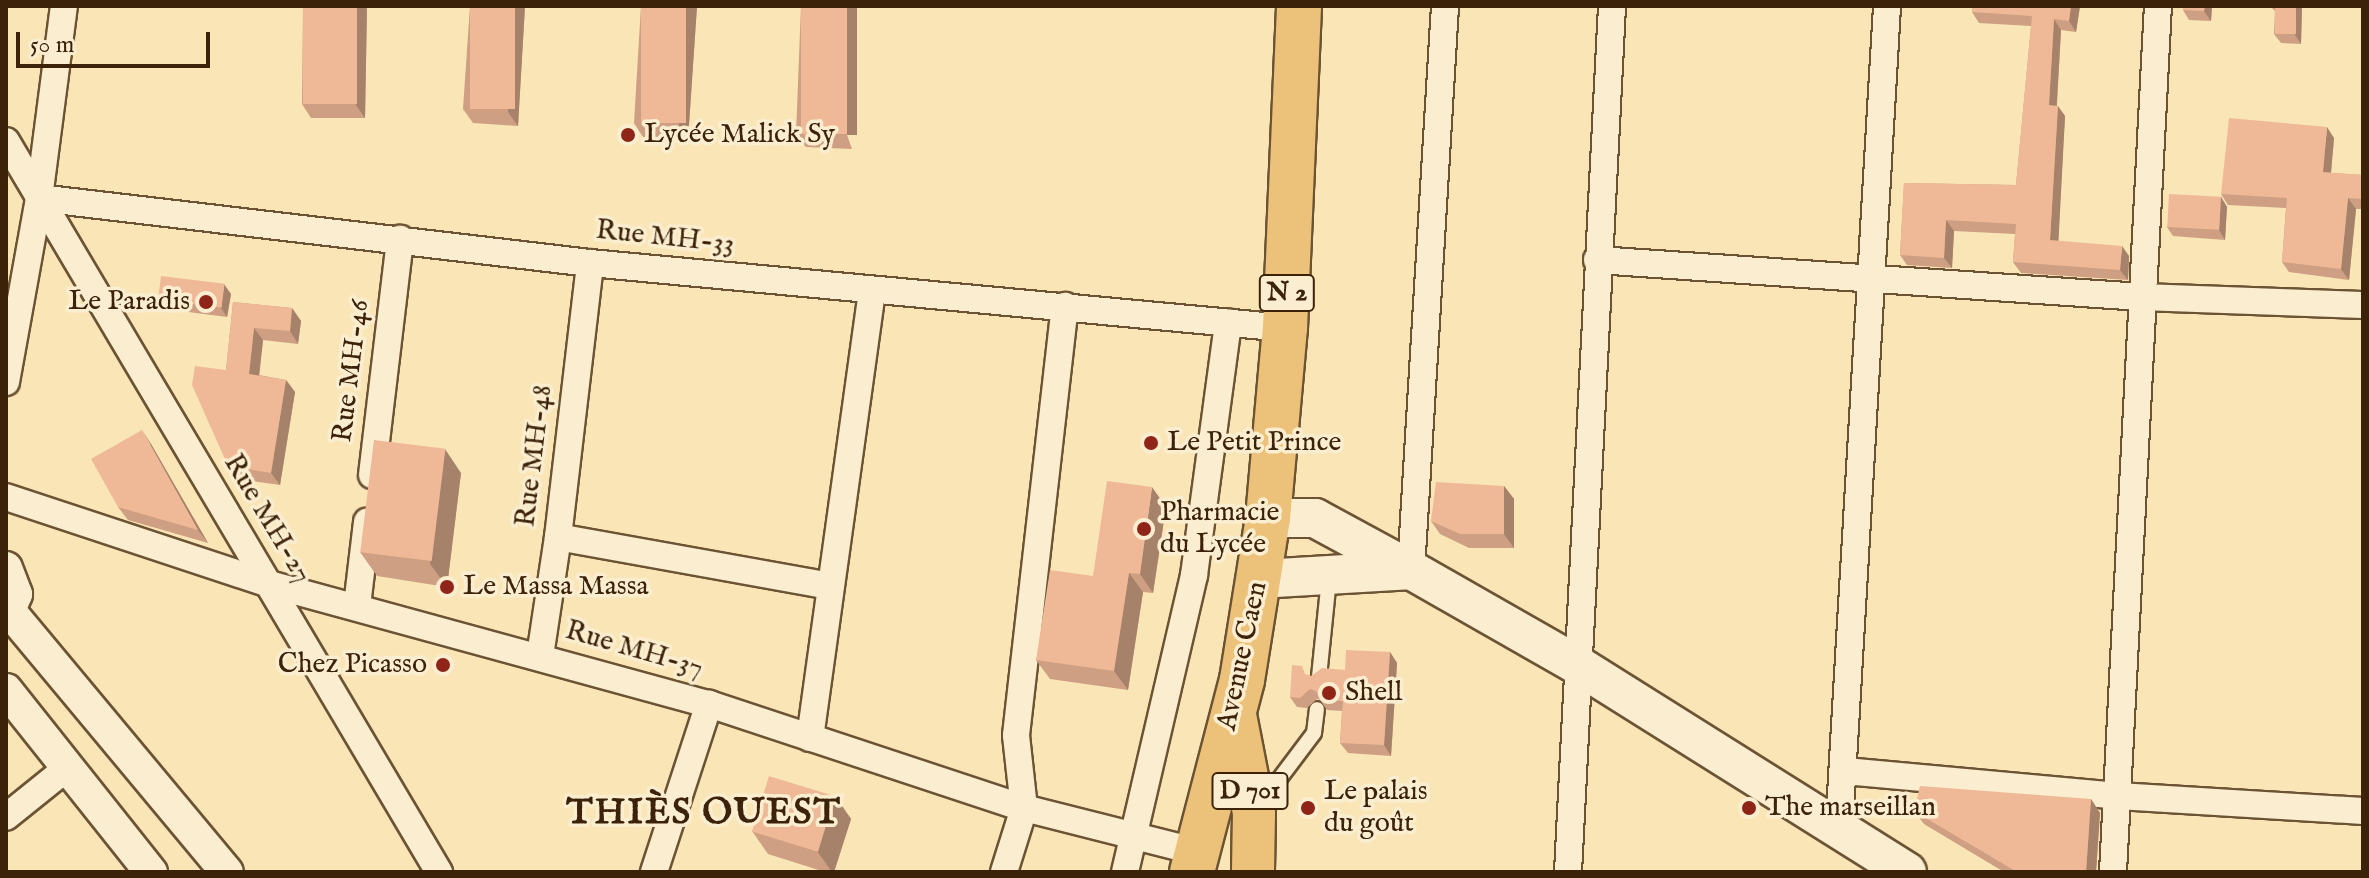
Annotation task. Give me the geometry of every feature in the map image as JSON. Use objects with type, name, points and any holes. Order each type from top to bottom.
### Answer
[{"type":"highway","name":"Avenue Caen","points":[[1199,865],[1234,710],[1260,579],[1268,518],[1285,328],[1299,6]]},
{"type":"main road","points":[[1268,518],[1315,518],[1411,570],[1579,666],[1907,872]]},
{"type":"main road","points":[[1260,579],[1411,570]]},
{"type":"main road","name":"D 701","points":[[1234,710],[1254,813],[1253,872]]},
{"type":"street","points":[[6,382],[39,198],[64,6]]},
{"type":"street","points":[[1411,570],[1445,6]]},
{"type":"street","points":[[1568,872],[1612,6]]},
{"type":"street","points":[[1839,829],[1845,771],[1869,279],[1887,6]]},
{"type":"street","points":[[2113,872],[2158,6]]},
{"type":"street","name":"Rue MH-27","points":[[6,141],[439,872]]},
{"type":"street","name":"Rue MH-33","points":[[39,198],[590,263],[1285,328]]},
{"type":"street","name":"Rue MH-46","points":[[357,606],[400,239]]},
{"type":"street","points":[[1597,260],[2141,297],[2363,305]]},
{"type":"street","name":"Rue MH-48","points":[[540,656],[558,537],[590,263]]},
{"type":"street","points":[[810,738],[872,290]]},
{"type":"street","points":[[1004,872],[1024,808],[1016,735],[1065,306]]},
{"type":"street","points":[[1125,872],[1194,575],[1228,322]]},
{"type":"street","name":"Rue MH-37","points":[[6,497],[269,584],[709,704],[1024,808],[1134,836],[1199,865]]},
{"type":"street","points":[[558,537],[831,586]]},
{"type":"street","points":[[6,568],[16,594],[8,615],[227,872]]},
{"type":"street","points":[[6,690],[151,872]]},
{"type":"street","points":[[654,872],[709,704]]},
{"type":"street","points":[[6,817],[68,767]]},
{"type":"street","points":[[1845,771],[2118,796],[2363,811]]},
{"type":"lane","points":[[1319,677],[1329,577]]},
{"type":"lane","points":[[1254,813],[1314,733],[1317,709]]},
{"type":"building","points":[[303,6],[357,6],[357,104],[303,104]]},
{"type":"building","points":[[470,6],[515,6],[515,109],[470,109]]},
{"type":"building","points":[[641,6],[686,6],[686,123],[641,123]]},
{"type":"building","points":[[801,6],[847,6],[847,134],[801,134]]},
{"type":"building","points":[[1972,6],[2071,6],[2069,21],[2054,19],[2049,105],[2058,106],[2050,240],[2122,246],[2120,270],[2013,262],[2016,224],[1946,220],[1944,258],[1900,255],[1904,183],[2016,185],[2032,16],[1972,12]]},
{"type":"building","points":[[2183,6],[2205,6],[2204,11],[2183,10]]},
{"type":"building","points":[[2275,6],[2296,6],[2296,34],[2275,34]]},
{"type":"building","points":[[2229,118],[2327,127],[2323,172],[2363,175],[2363,199],[2348,198],[2341,269],[2282,262],[2287,198],[2221,194]]},
{"type":"building","points":[[2169,194],[2221,197],[2219,230],[2167,227]]},
{"type":"building","points":[[161,276],[225,284],[222,308],[158,300]]},
{"type":"building","points":[[233,302],[292,308],[290,331],[254,328],[249,374],[286,380],[271,473],[228,466],[192,385],[195,366],[226,370]]},
{"type":"building","points":[[142,430],[198,530],[118,507],[91,459]]},
{"type":"building","points":[[374,440],[445,449],[432,561],[360,552]]},
{"type":"building","points":[[1107,481],[1152,487],[1140,574],[1129,573],[1114,671],[1036,660],[1050,570],[1093,576]]},
{"type":"building","points":[[1436,482],[1504,486],[1504,534],[1460,534],[1431,521]]},
{"type":"building","points":[[1346,650],[1390,652],[1384,745],[1340,743],[1343,701],[1320,700],[1316,691],[1310,689],[1300,698],[1290,697],[1292,665],[1302,666],[1305,674],[1311,676],[1322,668],[1345,670]]},
{"type":"building","points":[[769,776],[835,796],[818,852],[752,831]]},
{"type":"building","points":[[1920,786],[2091,799],[2086,872],[2017,872],[1914,811]]},
{"type":"place","name":"Lycée Malick Sy","points":[[628,135]]},
{"type":"place","name":"Le Paradis","points":[[206,302]]},
{"type":"place","name":"Le Petit Prince","points":[[1151,443]]},
{"type":"place","name":"Pharmacie du Lycée","points":[[1144,529]]},
{"type":"place","name":"Le Massa Massa","points":[[447,587]]},
{"type":"place","name":"Chez Picasso","points":[[443,665]]},
{"type":"place","name":"Shell","points":[[1329,693]]},
{"type":"place","name":"Le palais du goût","points":[[1308,808]]},
{"type":"place","name":"The marseillan","points":[[1749,808]]},
{"type":"district","name":"THIÈS OUEST","points":[[704,814]]}]
